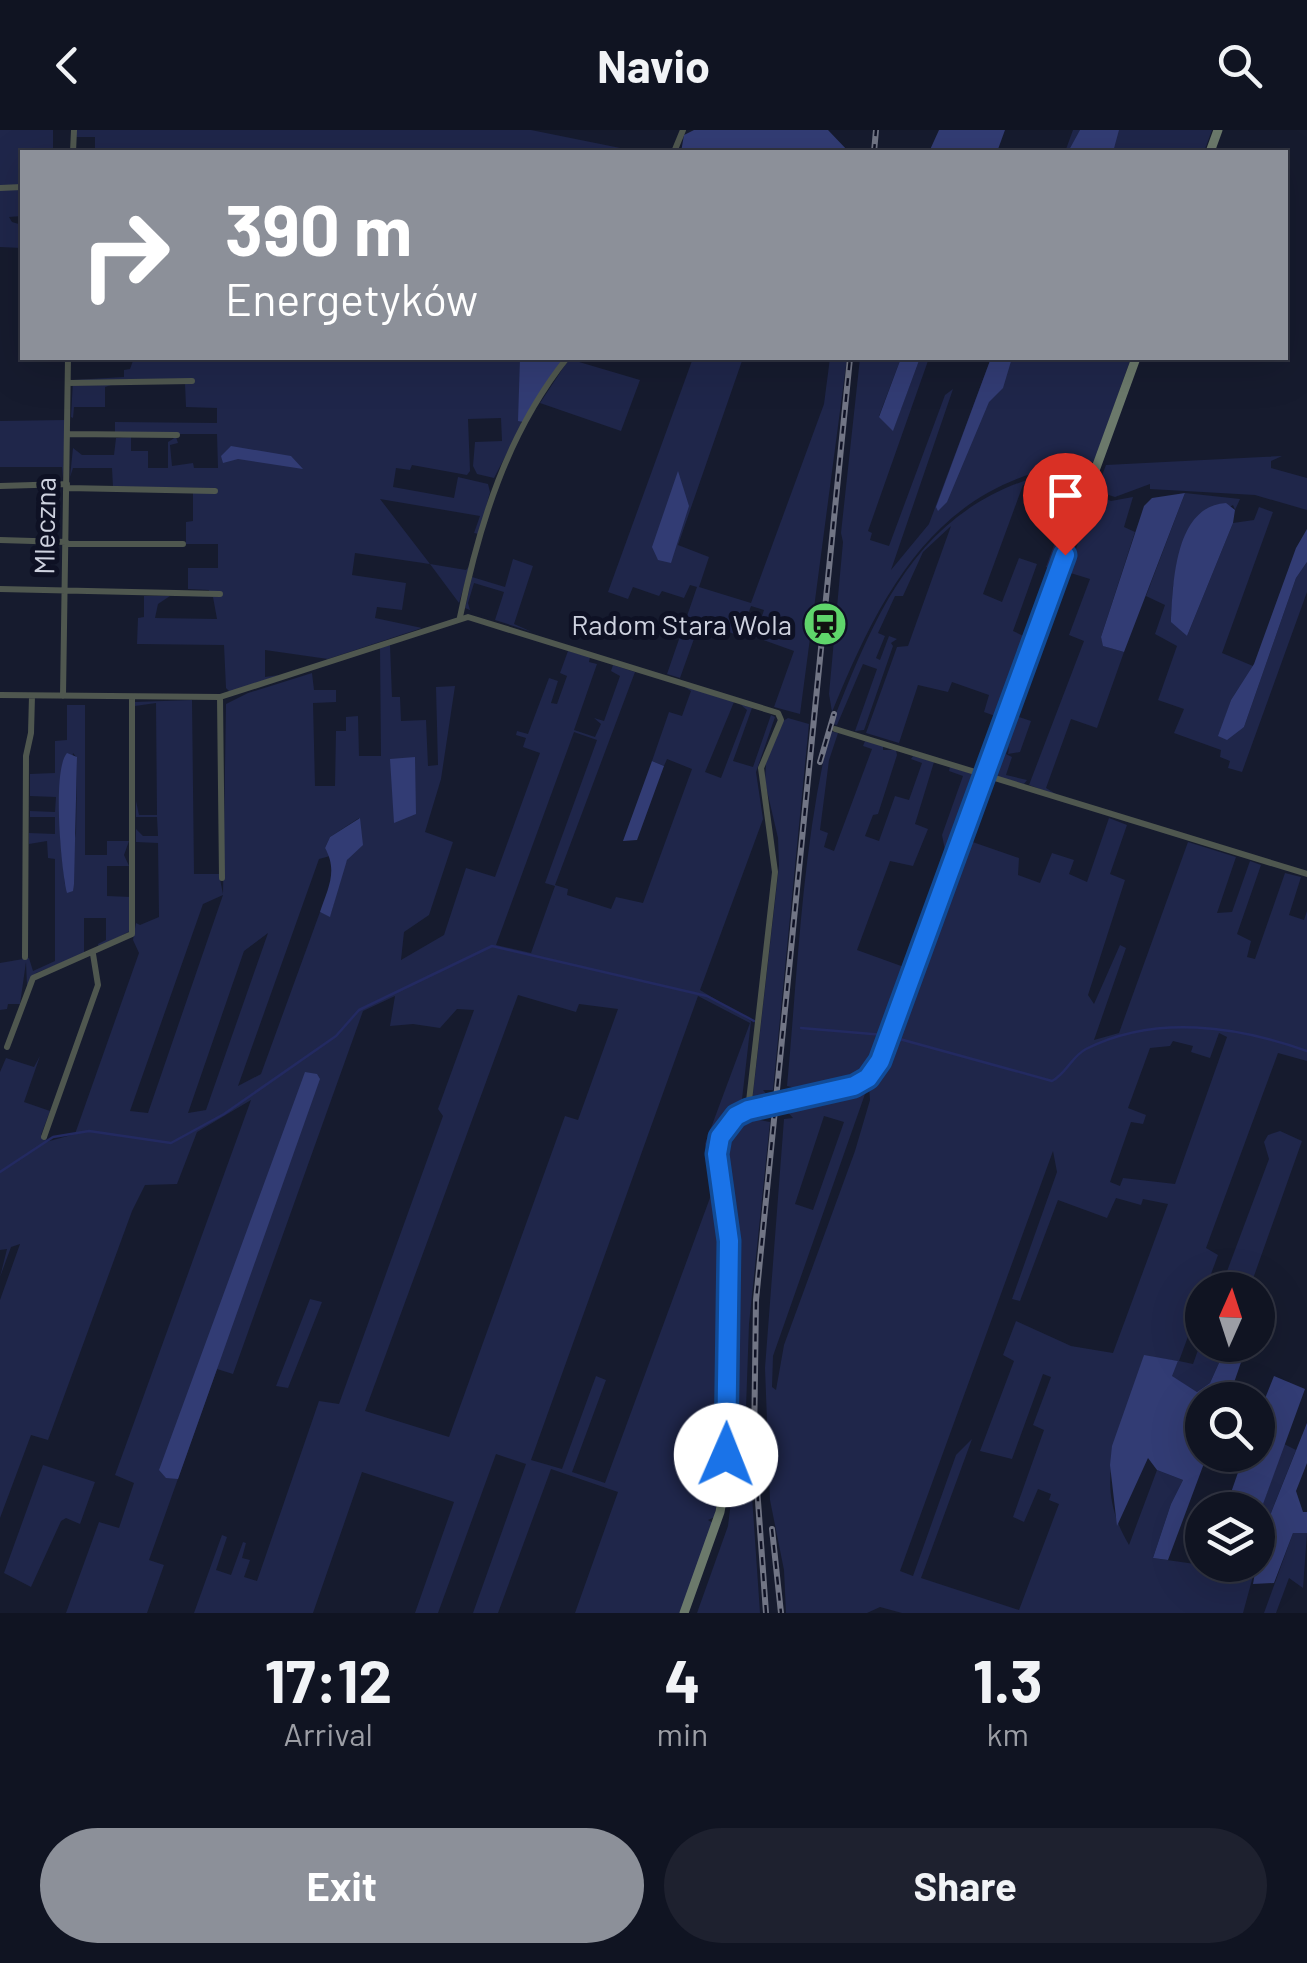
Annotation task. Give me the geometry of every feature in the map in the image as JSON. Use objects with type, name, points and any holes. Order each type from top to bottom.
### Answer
[{"type":"main road","points":[[684,1613],[720,1512],[727,1472],[728,1222],[717,1146],[724,1128],[748,1110],[854,1086],[874,1070],[1135,360]]},
{"type":"street","name":"Mleczna","points":[[63,696],[68,360]]},
{"type":"street","points":[[460,617],[494,484],[543,390],[566,360]]},
{"type":"street","points":[[68,383],[192,381]]},
{"type":"street","points":[[68,434],[177,435]]},
{"type":"street","points":[[0,486],[215,490]]},
{"type":"street","points":[[0,540],[183,544]]},
{"type":"street","points":[[0,589],[220,594]]},
{"type":"street","points":[[0,695],[220,697],[460,617],[475,618],[780,714],[761,768],[776,872],[748,1110]]},
{"type":"street","points":[[25,957],[26,751],[32,730],[32,696]]},
{"type":"street","points":[[7,1048],[34,978],[93,954],[132,932],[132,696]]},
{"type":"street","points":[[220,697],[222,878]]},
{"type":"street","points":[[835,729],[1307,874]]},
{"type":"street","points":[[44,1137],[98,985],[93,954]]},
{"type":"shaded area","points":[[0,130],[53,130],[53,150],[20,150],[20,216],[9,217],[20,224],[20,248],[0,247]]},
{"type":"shaded area","points":[[76,130],[531,130],[630,150],[95,150],[95,137],[76,137]]},
{"type":"shaded area","points":[[694,130],[828,130],[847,150],[681,150],[684,135]]},
{"type":"shaded area","points":[[939,130],[1005,130],[998,150],[930,150]]},
{"type":"shaded area","points":[[1073,130],[1212,130],[1205,150],[1066,150]]},
{"type":"shaded area","points":[[1080,130],[1119,130],[1114,150],[1069,150]]},
{"type":"shaded area","points":[[133,360],[520,360],[521,426],[494,478],[477,474],[473,466],[475,442],[502,441],[501,418],[468,419],[467,475],[412,465],[410,470],[396,468],[393,487],[454,498],[458,477],[488,484],[490,492],[479,534],[474,533],[480,516],[380,499],[430,564],[355,553],[352,575],[406,583],[402,610],[377,607],[375,618],[422,628],[328,659],[265,650],[265,677],[279,675],[230,692],[226,688],[224,645],[137,644],[138,618],[144,617],[144,596],[170,596],[158,604],[155,618],[217,619],[213,597],[188,596],[208,596],[209,590],[188,589],[188,568],[218,568],[218,544],[186,544],[186,522],[193,521],[193,493],[217,493],[217,488],[113,487],[112,468],[73,468],[70,477],[73,448],[82,455],[114,455],[116,438],[131,437],[131,451],[148,451],[148,468],[168,468],[168,442],[176,437],[178,443],[170,445],[172,466],[193,463],[194,468],[218,468],[217,434],[115,434],[115,422],[217,423],[217,408],[186,407],[185,383],[114,384],[105,387],[105,407],[74,407],[71,417],[73,380],[124,377],[124,370],[130,369]]},
{"type":"shaded area","points":[[520,360],[563,360],[523,422],[518,421]]},
{"type":"shaded area","points":[[568,360],[640,380],[621,431],[540,403]]},
{"type":"shaded area","points":[[692,360],[742,360],[678,545],[709,557],[699,587],[751,603],[824,404],[830,360],[847,360],[800,714],[774,707],[794,651],[755,637],[764,610],[751,606],[740,636],[700,622],[680,678],[667,674],[697,587],[690,585],[684,598],[662,591],[659,596],[633,587],[628,599],[608,592]]},
{"type":"shaded area","points":[[860,360],[900,360],[879,416],[893,430],[919,360],[928,360],[868,531],[872,533],[870,540],[889,546],[945,395],[953,389],[891,570],[929,524],[990,360],[1130,360],[1094,462],[1041,471],[996,488],[958,513],[926,544],[898,580],[852,665],[832,712],[829,694]]},
{"type":"shaded area","points":[[900,360],[919,360],[893,431],[879,417]]},
{"type":"shaded area","points":[[990,360],[1011,360],[1003,388],[989,402],[947,502],[938,511],[936,507]]},
{"type":"shaded area","points":[[65,420],[63,478],[62,467],[0,467],[0,421]]},
{"type":"shaded area","points":[[231,446],[291,456],[303,469],[238,459],[223,463],[221,456]]},
{"type":"shaded area","points":[[1282,456],[1271,461],[1271,468],[1307,478],[1307,510],[1255,495],[1150,489],[1150,484],[1115,497],[1096,491],[1106,465]]},
{"type":"shaded area","points":[[1094,465],[1036,624],[1052,570],[1046,567],[1081,471],[1023,485],[983,594],[1002,602],[1019,558],[1037,564],[1013,631],[1030,639],[985,763],[998,717],[984,712],[989,695],[952,682],[948,692],[918,685],[899,743],[866,733],[897,647],[908,646],[951,526],[923,552],[903,596],[895,596],[878,633],[885,636],[876,658],[880,660],[889,636],[897,639],[891,643],[864,730],[855,731],[877,669],[863,664],[837,725],[832,724],[873,629],[895,587],[922,551],[954,520],[992,495],[1038,476]]},
{"type":"shaded area","points":[[678,471],[689,506],[671,563],[658,560],[652,547]]},
{"type":"shaded area","points":[[1185,493],[1240,499],[1235,510],[1233,505],[1187,532],[1173,586],[1171,621],[1187,636],[1233,523],[1254,520],[1259,507],[1273,512],[1222,653],[1253,666],[1231,700],[1219,736],[1244,727],[1296,578],[1307,562],[1307,592],[1242,772],[1228,768],[1230,761],[1220,757],[1221,750],[1174,733],[1184,709],[1158,700],[1177,646],[1155,634],[1165,605],[1146,596]]},
{"type":"shaded area","points":[[1185,493],[1124,652],[1103,646],[1101,637],[1144,506],[1152,498]]},
{"type":"shaded area","points":[[1096,494],[1111,501],[1133,497],[1124,527],[1135,532],[1101,637],[1104,646],[1124,652],[1097,728],[1071,719],[1046,788],[1059,796],[1029,785],[1084,641],[1069,635],[1090,579],[1064,571],[1070,565]]},
{"type":"shaded area","points":[[1226,503],[1235,510],[1233,523],[1187,636],[1171,622],[1180,549],[1196,517],[1209,507]]},
{"type":"shaded area","points":[[1307,529],[1307,562],[1296,578],[1244,727],[1227,740],[1218,736],[1231,700],[1254,664],[1296,548]]},
{"type":"shaded area","points":[[513,559],[533,566],[514,624],[532,632],[495,620],[504,592],[474,583],[468,603],[470,610],[489,618],[465,608],[472,577],[505,587]]},
{"type":"shaded area","points":[[430,564],[466,570],[470,565],[459,603]]},
{"type":"shaded area","points":[[390,645],[392,697],[400,697],[401,721],[426,720],[428,766],[438,765],[436,687],[455,686],[441,779],[425,832],[453,842],[429,915],[404,932],[401,960],[444,935],[466,868],[495,877],[540,753],[523,747],[526,738],[516,735],[517,731],[528,734],[549,678],[558,681],[551,703],[557,704],[567,676],[560,673],[568,651],[590,657],[589,662],[597,664],[574,730],[595,737],[601,724],[594,718],[604,721],[620,676],[611,671],[613,665],[635,672],[555,885],[568,889],[567,895],[611,909],[616,897],[643,903],[692,769],[667,759],[664,766],[652,761],[669,712],[682,716],[691,691],[683,686],[734,702],[705,772],[721,778],[747,710],[740,704],[752,708],[733,761],[753,767],[771,715],[775,717],[756,772],[763,819],[700,990],[751,1021],[741,1108],[718,1127],[712,1151],[722,1240],[722,1450],[715,1517],[708,1520],[713,1523],[681,1613],[575,1613],[618,1492],[551,1469],[498,1613],[473,1613],[526,1464],[496,1454],[438,1613],[415,1613],[454,1502],[362,1472],[313,1613],[194,1613],[222,1535],[227,1537],[216,1570],[231,1575],[243,1542],[246,1543],[242,1558],[250,1560],[244,1577],[257,1581],[319,1401],[339,1404],[443,1116],[438,1109],[474,1010],[457,1009],[440,1028],[390,1026],[395,996],[363,1011],[233,1374],[217,1369],[149,1560],[164,1565],[147,1613],[66,1613],[99,1522],[119,1528],[134,1483],[115,1475],[251,1100],[197,1132],[177,1184],[145,1185],[48,1440],[31,1435],[0,1518],[0,1300],[20,1244],[11,1247],[0,1277],[7,1249],[0,1250],[0,1072],[6,1058],[34,1067],[40,1056],[24,1102],[50,1111],[41,1135],[47,1138],[46,1142],[75,1134],[139,953],[133,940],[136,923],[159,917],[158,843],[136,842],[136,829],[143,836],[158,836],[157,817],[136,817],[136,801],[139,815],[157,815],[156,703],[135,706],[134,702],[192,700],[194,874],[219,874],[223,894],[226,704],[312,673],[314,690],[336,690],[336,702],[313,703],[315,786],[335,786],[336,731],[346,731],[346,717],[358,716],[359,756],[381,756],[380,648]],"holes":[[[574,732],[597,740],[545,883],[555,886],[531,953],[496,945]],[[359,818],[358,842],[343,868],[330,916],[320,912],[261,1074],[238,1086],[319,859],[330,856],[325,848],[330,837]],[[223,895],[148,1113],[130,1111],[203,904]],[[268,933],[206,1110],[188,1113],[244,951]],[[518,995],[576,1012],[579,1004],[618,1009],[578,1120],[565,1116],[449,1437],[365,1411]],[[698,996],[750,1023],[705,1144],[714,1187],[605,1483],[572,1472],[606,1380],[596,1376],[562,1469],[531,1460]]]},
{"type":"shaded area","points":[[67,705],[85,705],[85,855],[107,855],[107,841],[129,841],[124,855],[129,866],[107,866],[107,896],[131,897],[130,931],[99,948],[98,944],[106,940],[106,918],[84,918],[84,954],[36,973],[27,986],[26,962],[20,1004],[8,1004],[7,1009],[0,1010],[0,963],[29,958],[33,971],[55,961],[55,859],[48,858],[47,841],[29,844],[29,833],[55,834],[55,817],[30,817],[30,811],[55,812],[56,797],[30,796],[30,774],[55,773],[55,741],[67,740]],"holes":[[[73,753],[77,758],[76,833],[65,884],[60,837]]]},
{"type":"shaded area","points":[[1013,715],[1031,721],[1020,752],[1008,754],[1009,747],[1006,754],[1012,757],[1006,775],[1027,780],[1024,784],[995,776],[992,771]]},
{"type":"shaded area","points":[[788,718],[809,724],[773,1090],[763,1090],[772,1101],[752,1102],[779,866],[778,838],[765,782],[766,763],[783,721]]},
{"type":"shaded area","points":[[830,731],[838,733],[829,760],[820,830],[828,833],[824,847],[834,851],[872,749],[863,746],[865,741],[883,746],[883,750],[896,750],[897,755],[878,814],[873,815],[865,836],[879,841],[895,796],[909,800],[922,763],[911,759],[913,756],[934,762],[915,824],[928,829],[913,866],[890,861],[857,950],[904,967],[945,850],[942,835],[963,776],[949,771],[950,767],[973,774],[976,780],[879,1058],[849,1082],[786,1097],[796,1088],[787,1086],[802,908],[813,819]]},
{"type":"shaded area","points":[[67,753],[77,757],[74,884],[73,891],[67,893],[59,798],[62,763]]},
{"type":"shaded area","points":[[415,757],[416,814],[394,823],[390,759]]},
{"type":"shaded area","points":[[652,761],[664,766],[637,840],[623,841]]},
{"type":"shaded area","points":[[360,818],[363,845],[347,860],[330,917],[320,912],[331,872],[325,848],[330,837]]},
{"type":"shaded area","points":[[1109,818],[1127,825],[1110,874],[1125,880],[1088,995],[1094,1004],[1120,945],[1126,948],[1094,1040],[1119,1033],[1188,842],[1236,857],[1217,913],[1232,912],[1250,861],[1261,865],[1237,934],[1251,941],[1247,957],[1255,959],[1285,873],[1301,877],[1289,915],[1304,920],[1307,911],[1307,1061],[1278,1053],[1206,1248],[1218,1255],[1212,1272],[1185,1272],[1185,1345],[1179,1361],[1219,1362],[1210,1382],[1185,1385],[1171,1376],[1178,1361],[1144,1356],[1114,1449],[1111,1472],[1111,1495],[1129,1545],[1157,1470],[1183,1480],[1153,1558],[1185,1563],[1185,1582],[1251,1582],[1243,1613],[902,1613],[880,1607],[867,1613],[786,1613],[784,1570],[770,1500],[765,1368],[784,1119],[793,1118],[785,1109],[863,1090],[865,1094],[773,1356],[772,1387],[776,1390],[784,1345],[855,1151],[870,1100],[869,1085],[891,1053],[896,1052],[892,1050],[964,839],[1019,858],[1018,875],[1040,883],[1052,853],[1074,860],[1069,874],[1087,882]],"holes":[[[1219,1033],[1227,1037],[1175,1184],[1123,1178],[1120,1186],[1110,1182],[1131,1122],[1143,1124],[1146,1115],[1128,1108],[1150,1048],[1170,1046],[1173,1041],[1193,1046],[1191,1052],[1210,1058]],[[824,1116],[844,1122],[813,1210],[795,1204]],[[1053,1151],[1057,1172],[1012,1299],[1020,1301],[1058,1200],[1107,1218],[1116,1198],[1141,1205],[1143,1199],[1168,1204],[1113,1353],[1071,1346],[1016,1321],[1003,1355],[1014,1361],[980,1451],[1012,1459],[1043,1374],[1051,1377],[1033,1425],[1044,1430],[1013,1517],[1024,1522],[1038,1489],[1051,1494],[1049,1500],[1059,1504],[1019,1610],[921,1578],[972,1439],[956,1455],[913,1576],[900,1571]]]},
{"type":"shaded area","points":[[305,1072],[317,1074],[320,1079],[178,1479],[166,1478],[159,1470]]},
{"type":"shaded area","points":[[766,1113],[760,1120],[770,1122],[749,1324],[746,1408],[760,1613],[697,1613],[728,1526],[734,1476],[736,1231],[726,1145],[740,1125]]},
{"type":"shaded area","points":[[1280,1131],[1302,1141],[1255,1272],[1227,1272],[1269,1159],[1264,1142],[1268,1135]]},
{"type":"shaded area","points":[[310,1299],[322,1302],[288,1388],[276,1386]]},
{"type":"shaded area","points":[[1144,1355],[1178,1361],[1172,1376],[1185,1384],[1185,1472],[1201,1472],[1193,1492],[1185,1492],[1185,1514],[1168,1560],[1153,1558],[1183,1480],[1157,1470],[1148,1458],[1117,1526],[1110,1465],[1112,1446]]},
{"type":"shaded area","points":[[1219,1362],[1241,1362],[1234,1382],[1210,1382]]},
{"type":"shaded area","points":[[1274,1376],[1305,1389],[1275,1471],[1275,1382],[1272,1382]]},
{"type":"shaded area","points":[[1307,1423],[1307,1463],[1296,1491],[1303,1512],[1307,1512],[1307,1533],[1293,1533],[1275,1580],[1275,1503]]},
{"type":"shaded area","points":[[1284,1444],[1296,1450],[1275,1503],[1275,1492],[1267,1492]]},
{"type":"shaded area","points":[[43,1465],[95,1482],[80,1524],[66,1518],[61,1521],[31,1587],[4,1573]]},
{"type":"shaded area","points":[[1238,1472],[1275,1472],[1267,1492],[1231,1492]]},
{"type":"shaded area","points":[[1293,1533],[1307,1533],[1303,1588],[1289,1578],[1276,1613],[1264,1613]]},
{"type":"waterway","points":[[0,1172],[53,1137],[89,1131],[171,1143],[224,1114],[336,1036],[359,1010],[492,946],[707,996],[754,1021]]},
{"type":"waterway","points":[[801,1028],[884,1035]]},
{"type":"waterway","points":[[896,1038],[1052,1081],[1086,1049],[1140,1031],[1225,1030],[1307,1051]]},
{"type":"railway","points":[[874,150],[876,130]]},
{"type":"railway","points":[[766,1613],[754,1445],[756,1300],[850,360]]},
{"type":"railway","points":[[820,762],[834,714]]},
{"type":"railway","points":[[772,1529],[781,1613]]},
{"type":"place","name":"Radom Stara Wola","points":[[825,624]]},
{"type":"route","points":[[726,1455],[729,1241],[717,1154],[720,1137],[736,1116],[854,1086],[868,1078],[880,1061],[1065,555]]}]
